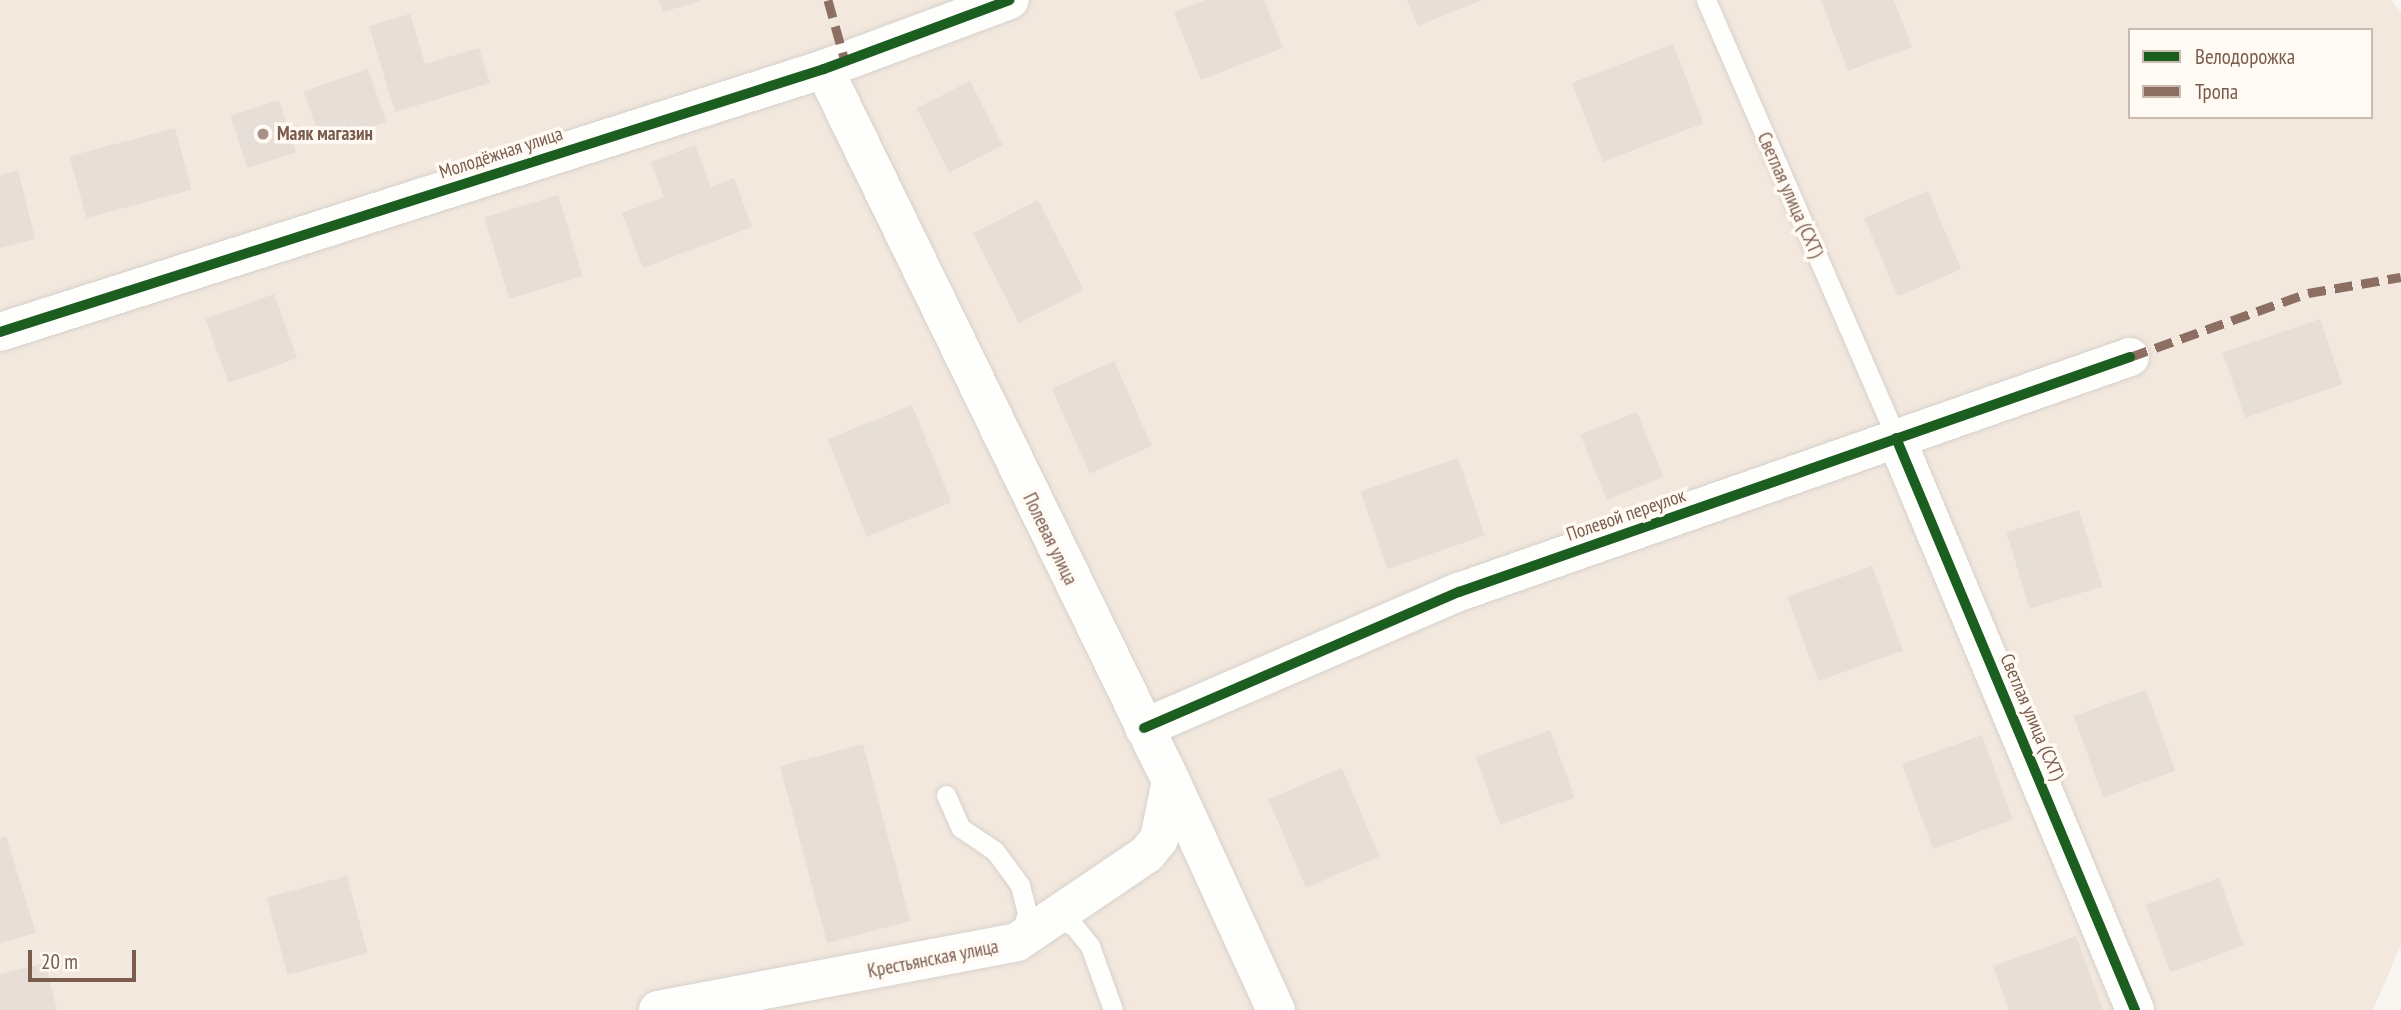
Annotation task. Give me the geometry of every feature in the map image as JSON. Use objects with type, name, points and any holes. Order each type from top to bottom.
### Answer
[{"type":"street","name":"Молодёжная улица","points":[[0,332],[824,69],[1010,0]]},
{"type":"street","name":"Полевая улица","points":[[824,69],[1171,781],[1276,1010]]},
{"type":"street","name":"Полевой переулок","points":[[1143,728],[1459,592],[2130,357]]},
{"type":"street","name":"Светлая улица (СХТ)","points":[[1896,438],[2135,1010]]},
{"type":"street","name":"Крестьянская улица","points":[[658,1010],[1017,942],[1056,919],[1147,854],[1159,839],[1171,781]]},
{"type":"lane","name":"Светлая улица (СХТ)","points":[[1706,0],[1896,438]]},
{"type":"lane","points":[[946,795],[961,828],[995,851],[1020,885],[1027,914],[1017,942]]},
{"type":"lane","points":[[1056,919],[1074,926],[1090,946],[1114,1010]]},
{"type":"shaded area","points":[[0,0],[2391,0],[2401,12],[2401,945],[2373,1010],[0,1010]]},
{"type":"building","points":[[659,0],[700,0],[700,1],[663,12]]},
{"type":"building","points":[[1205,0],[1264,0],[1283,48],[1201,80],[1174,12]]},
{"type":"building","points":[[1407,0],[1482,0],[1418,26]]},
{"type":"building","points":[[1821,0],[1894,0],[1912,47],[1848,71]]},
{"type":"building","points":[[410,14],[425,64],[479,48],[490,83],[395,112],[369,26]]},
{"type":"building","points":[[1673,44],[1703,123],[1603,162],[1572,83]]},
{"type":"building","points":[[368,69],[386,122],[322,144],[304,91]]},
{"type":"building","points":[[970,81],[1003,145],[949,172],[917,108]]},
{"type":"building","name":"Маяк магазин","points":[[279,100],[296,152],[247,168],[230,116]]},
{"type":"building","points":[[175,128],[192,190],[86,218],[70,156]]},
{"type":"building","points":[[695,145],[711,187],[734,178],[752,227],[643,268],[622,213],[664,197],[651,162]]},
{"type":"building","points":[[18,170],[35,239],[0,248],[0,175]]},
{"type":"building","points":[[1928,191],[1961,269],[1898,296],[1864,218]]},
{"type":"building","points":[[558,195],[583,276],[509,299],[484,218]]},
{"type":"building","points":[[1038,200],[1084,290],[1019,323],[973,233]]},
{"type":"building","points":[[274,294],[297,358],[229,383],[205,319]]},
{"type":"building","points":[[2320,319],[2342,384],[2245,418],[2223,353]]},
{"type":"building","points":[[1114,361],[1152,446],[1090,474],[1052,389]]},
{"type":"building","points":[[912,405],[951,502],[867,536],[828,439]]},
{"type":"building","points":[[1637,412],[1663,477],[1607,500],[1580,435]]},
{"type":"building","points":[[1458,458],[1485,536],[1387,569],[1361,492]]},
{"type":"building","points":[[2079,510],[2102,587],[2030,609],[2006,532]]},
{"type":"building","points":[[1872,566],[1903,651],[1818,681],[1787,597]]},
{"type":"building","points":[[2146,690],[2175,771],[2103,797],[2074,716]]},
{"type":"building","points":[[1550,730],[1575,798],[1500,825],[1476,757]]},
{"type":"building","points":[[1982,735],[2013,820],[1933,849],[1902,764]]},
{"type":"building","points":[[863,744],[910,921],[827,943],[780,766]]},
{"type":"building","points":[[1342,768],[1380,856],[1306,888],[1268,799]]},
{"type":"building","points":[[6,836],[36,933],[0,943],[0,838]]},
{"type":"building","points":[[347,876],[368,953],[288,975],[267,897]]},
{"type":"building","points":[[2219,878],[2244,946],[2170,972],[2146,905]]},
{"type":"building","points":[[2076,936],[2103,1010],[2009,1010],[1993,966]]},
{"type":"building","points":[[45,963],[57,1010],[0,1010],[0,974]]},
{"type":"marked path","points":[[828,0],[845,61]]},
{"type":"marked path","points":[[2130,357],[2308,293],[2401,277]]},
{"type":"cycle path","points":[[0,332],[824,69],[1010,0]]},
{"type":"cycle path","points":[[1144,728],[1459,592],[2130,357]]},
{"type":"cycle path","points":[[1896,438],[2135,1010]]},
{"type":"place","name":"Маяк магазин","points":[[263,134]]}]
